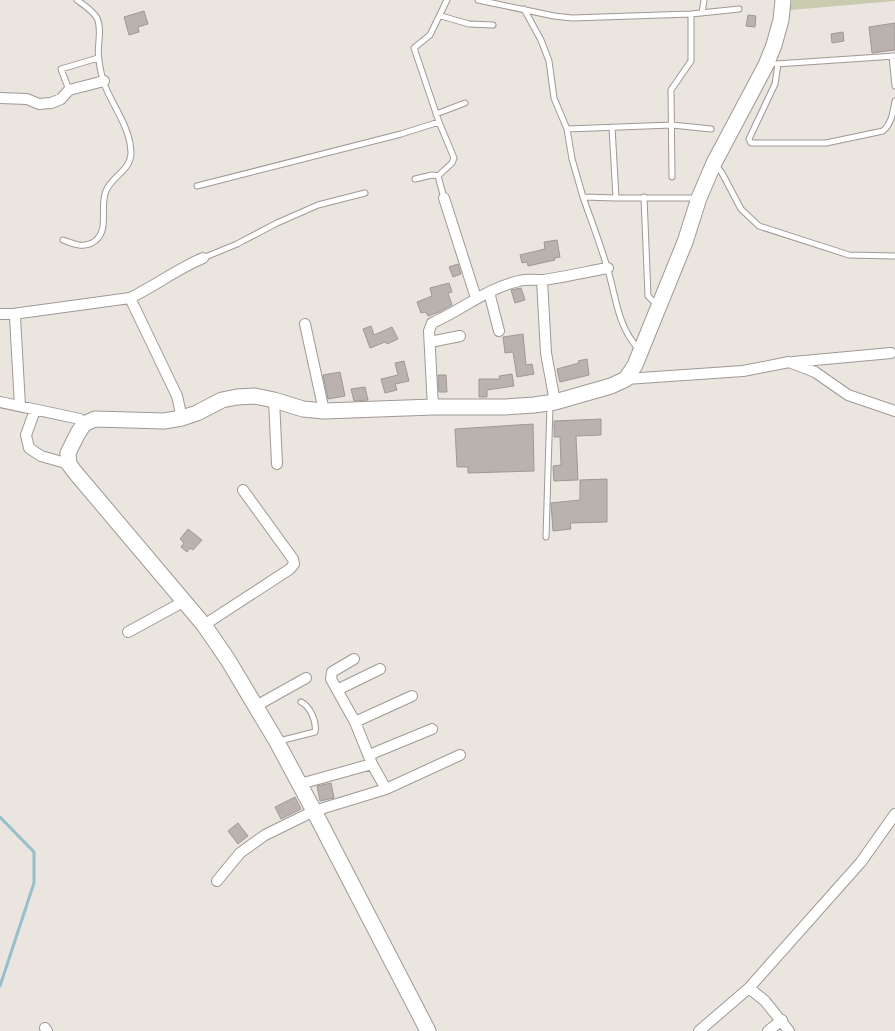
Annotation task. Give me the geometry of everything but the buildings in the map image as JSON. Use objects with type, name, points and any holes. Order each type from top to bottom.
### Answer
[{"type":"street","points":[[626,379],[635,365],[685,242],[699,198],[714,163],[772,65],[783,0]]},
{"type":"street","points":[[0,98],[27,99],[39,104],[51,104],[61,99],[69,90],[104,81]]},
{"type":"street","points":[[444,198],[476,298]]},
{"type":"street","points":[[0,314],[13,314],[130,298],[148,290],[191,263],[203,258]]},
{"type":"street","points":[[433,407],[429,327],[432,323],[451,315],[476,298],[520,281],[542,280],[608,268]]},
{"type":"street","points":[[542,280],[546,354],[552,402]]},
{"type":"street","points":[[489,292],[499,331]]},
{"type":"street","points":[[130,298],[177,396],[182,418]]},
{"type":"street","points":[[13,314],[15,317],[20,406]]},
{"type":"street","points":[[305,324],[324,411]]},
{"type":"street","points":[[430,342],[460,336]]},
{"type":"street","points":[[428,1031],[300,784],[228,660],[204,626],[69,464],[68,453],[84,424],[94,419],[164,421],[182,418],[197,413],[222,400],[237,396],[255,396],[303,409],[324,411],[433,407],[505,407],[552,402],[611,386],[626,379],[743,371],[789,362],[891,354]]},
{"type":"street","points":[[789,362],[815,372],[848,395],[895,411]]},
{"type":"street","points":[[274,400],[277,464]]},
{"type":"street","points":[[0,402],[80,419],[84,424]]},
{"type":"street","points":[[35,410],[26,435],[29,448],[41,456],[69,464]]},
{"type":"street","points":[[204,626],[294,564],[293,559],[244,490]]},
{"type":"street","points":[[128,632],[183,602]]},
{"type":"street","points":[[354,659],[330,675],[355,722],[386,789]]},
{"type":"street","points":[[337,690],[380,668]]},
{"type":"street","points":[[256,706],[306,678]]},
{"type":"street","points":[[355,722],[412,696]]},
{"type":"street","points":[[300,784],[371,759],[432,729]]},
{"type":"street","points":[[217,881],[240,853],[251,844],[314,811],[386,789],[460,755]]},
{"type":"street","points":[[699,1031],[749,988],[849,876],[881,836],[895,814]]},
{"type":"street","points":[[749,988],[766,1001],[790,1031]]},
{"type":"street","points":[[768,1031],[782,1020]]},
{"type":"lane","points":[[63,240],[82,246],[88,245],[103,232],[103,201],[106,189],[126,168],[131,155],[127,132],[104,81],[98,58],[99,27],[97,19],[78,0]]},
{"type":"lane","points":[[438,176],[452,163],[454,158],[438,122],[414,48],[430,35],[441,16],[447,0]]},
{"type":"lane","points":[[478,0],[572,18],[691,14],[739,9]]},
{"type":"lane","points":[[702,13],[704,0]]},
{"type":"lane","points":[[524,9],[541,40],[548,61],[554,98],[567,129],[572,159],[608,268],[620,320],[629,337],[640,351]]},
{"type":"lane","points":[[672,177],[671,90],[691,61],[691,14]]},
{"type":"lane","points":[[441,16],[469,24],[493,25]]},
{"type":"lane","points":[[895,86],[893,56],[772,65],[775,84],[749,139],[751,143],[826,143],[882,131],[888,126],[892,117],[895,101]]},
{"type":"lane","points":[[69,90],[62,69],[98,58]]},
{"type":"lane","points":[[436,114],[465,103]]},
{"type":"lane","points":[[197,186],[401,134],[438,122]]},
{"type":"lane","points":[[567,129],[672,125],[710,129]]},
{"type":"lane","points":[[612,127],[616,198]]},
{"type":"lane","points":[[714,163],[722,173],[741,208],[759,226],[849,255],[895,256]]},
{"type":"lane","points":[[415,178],[432,175],[438,176]]},
{"type":"lane","points":[[438,176],[444,198]]},
{"type":"lane","points":[[203,258],[237,244],[277,223],[318,205],[365,193]]},
{"type":"lane","points":[[583,197],[699,198]]},
{"type":"lane","points":[[644,197],[648,296],[659,306]]},
{"type":"lane","points":[[546,537],[552,402]]},
{"type":"lane","points":[[276,742],[315,732],[314,718],[305,703],[301,702]]},
{"type":"green space","points":[[792,0],[895,0],[895,1],[790,10]]},
{"type":"waterway","points":[[0,817],[34,852],[34,883],[0,986]]}]
